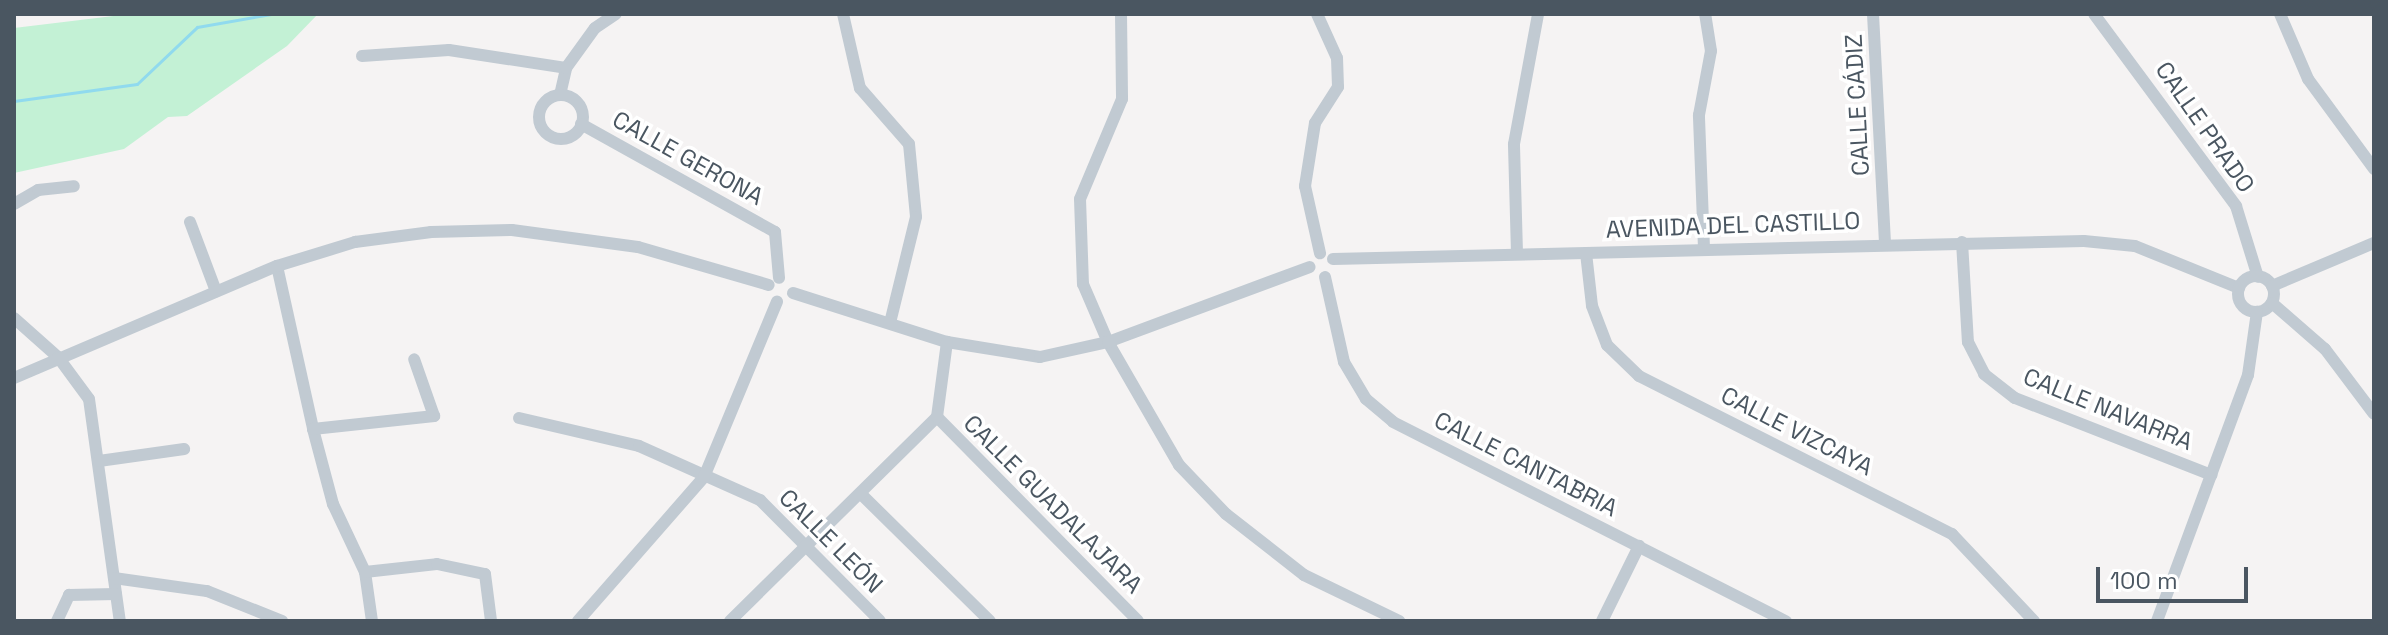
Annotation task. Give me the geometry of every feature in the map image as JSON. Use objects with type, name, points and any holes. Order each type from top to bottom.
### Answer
[{"type":"street","points":[[560,95],[566,68],[595,28],[616,14]]},
{"type":"street","points":[[843,14],[860,88],[909,144],[916,217],[890,323]]},
{"type":"street","points":[[1121,14],[1122,99],[1080,199],[1083,284],[1108,342],[1179,465],[1226,514],[1304,575],[1399,621]]},
{"type":"street","points":[[777,302],[793,293],[947,342],[1040,357],[1108,342],[1310,267],[1320,253],[1305,186],[1315,123],[1338,87],[1337,58],[1317,14]]},
{"type":"street","points":[[1517,253],[1514,144],[1538,14]]},
{"type":"street","points":[[1704,248],[1699,115],[1711,51],[1705,14]]},
{"type":"street","name":"CALLE CÁDIZ","points":[[1873,14],[1885,242]]},
{"type":"street","name":"CALLE PRADO","points":[[2094,14],[2236,206],[2258,277]]},
{"type":"street","points":[[2280,14],[2308,79],[2374,169]]},
{"type":"street","points":[[362,56],[449,50],[566,68]]},
{"type":"street","points":[[560,95],[578,104],[581,124],[568,137],[543,129],[544,103],[560,95]]},
{"type":"street","name":"CALLE GERONA","points":[[581,124],[775,232],[774,281]]},
{"type":"street","points":[[14,204],[38,190],[74,186]]},
{"type":"street","points":[[190,222],[216,291]]},
{"type":"street","points":[[14,378],[277,266],[355,242],[512,230],[638,247],[774,281],[790,281],[793,293]]},
{"type":"street","name":"AVENIDA DEL CASTILLO","points":[[1333,259],[1885,242],[2135,246],[2239,288]]},
{"type":"street","name":"CALLE NAVARRA","points":[[1962,242],[1968,342],[1984,374],[2015,398],[2211,475]]},
{"type":"street","points":[[2272,286],[2374,243]]},
{"type":"street","points":[[1310,267],[1325,277],[1333,259],[1320,253]]},
{"type":"street","name":"CALLE VIZCAYA","points":[[1586,253],[1592,306],[1607,345],[1639,376],[1952,534],[2034,621]]},
{"type":"street","points":[[277,266],[333,504],[365,572],[372,621]]},
{"type":"street","name":"CALLE CANTABRIA","points":[[1325,277],[1344,362],[1366,399],[1393,422],[1786,621]]},
{"type":"street","points":[[2257,312],[2242,305],[2239,288],[2258,277],[2272,286]]},
{"type":"street","points":[[578,621],[704,477],[777,302],[774,281]]},
{"type":"street","points":[[2272,286],[2272,303],[2325,349],[2374,414]]},
{"type":"street","points":[[2257,312],[2272,303]]},
{"type":"street","points":[[2157,621],[2248,375],[2257,312]]},
{"type":"street","points":[[14,318],[58,357],[89,399],[120,621]]},
{"type":"street","points":[[730,621],[937,417],[947,342]]},
{"type":"street","points":[[313,429],[434,416],[414,359]]},
{"type":"street","name":"CALLE GUADALAJARA","points":[[937,417],[1138,621]]},
{"type":"street","name":"CALLE LEÓN","points":[[519,418],[639,446],[760,500],[880,621]]},
{"type":"street","points":[[99,461],[184,449]]},
{"type":"street","points":[[861,494],[990,621]]},
{"type":"street","points":[[1602,621],[1639,546]]},
{"type":"street","points":[[365,572],[437,564],[485,574],[491,621]]},
{"type":"street","points":[[114,578],[207,591],[282,621]]},
{"type":"street","points":[[57,621],[69,595],[116,594]]},
{"type":"green space","points":[[130,14],[318,14],[287,46],[187,116],[168,117],[124,149],[14,173],[14,28]]},
{"type":"waterway","points":[[14,101],[137,84],[197,27],[271,14]]}]
